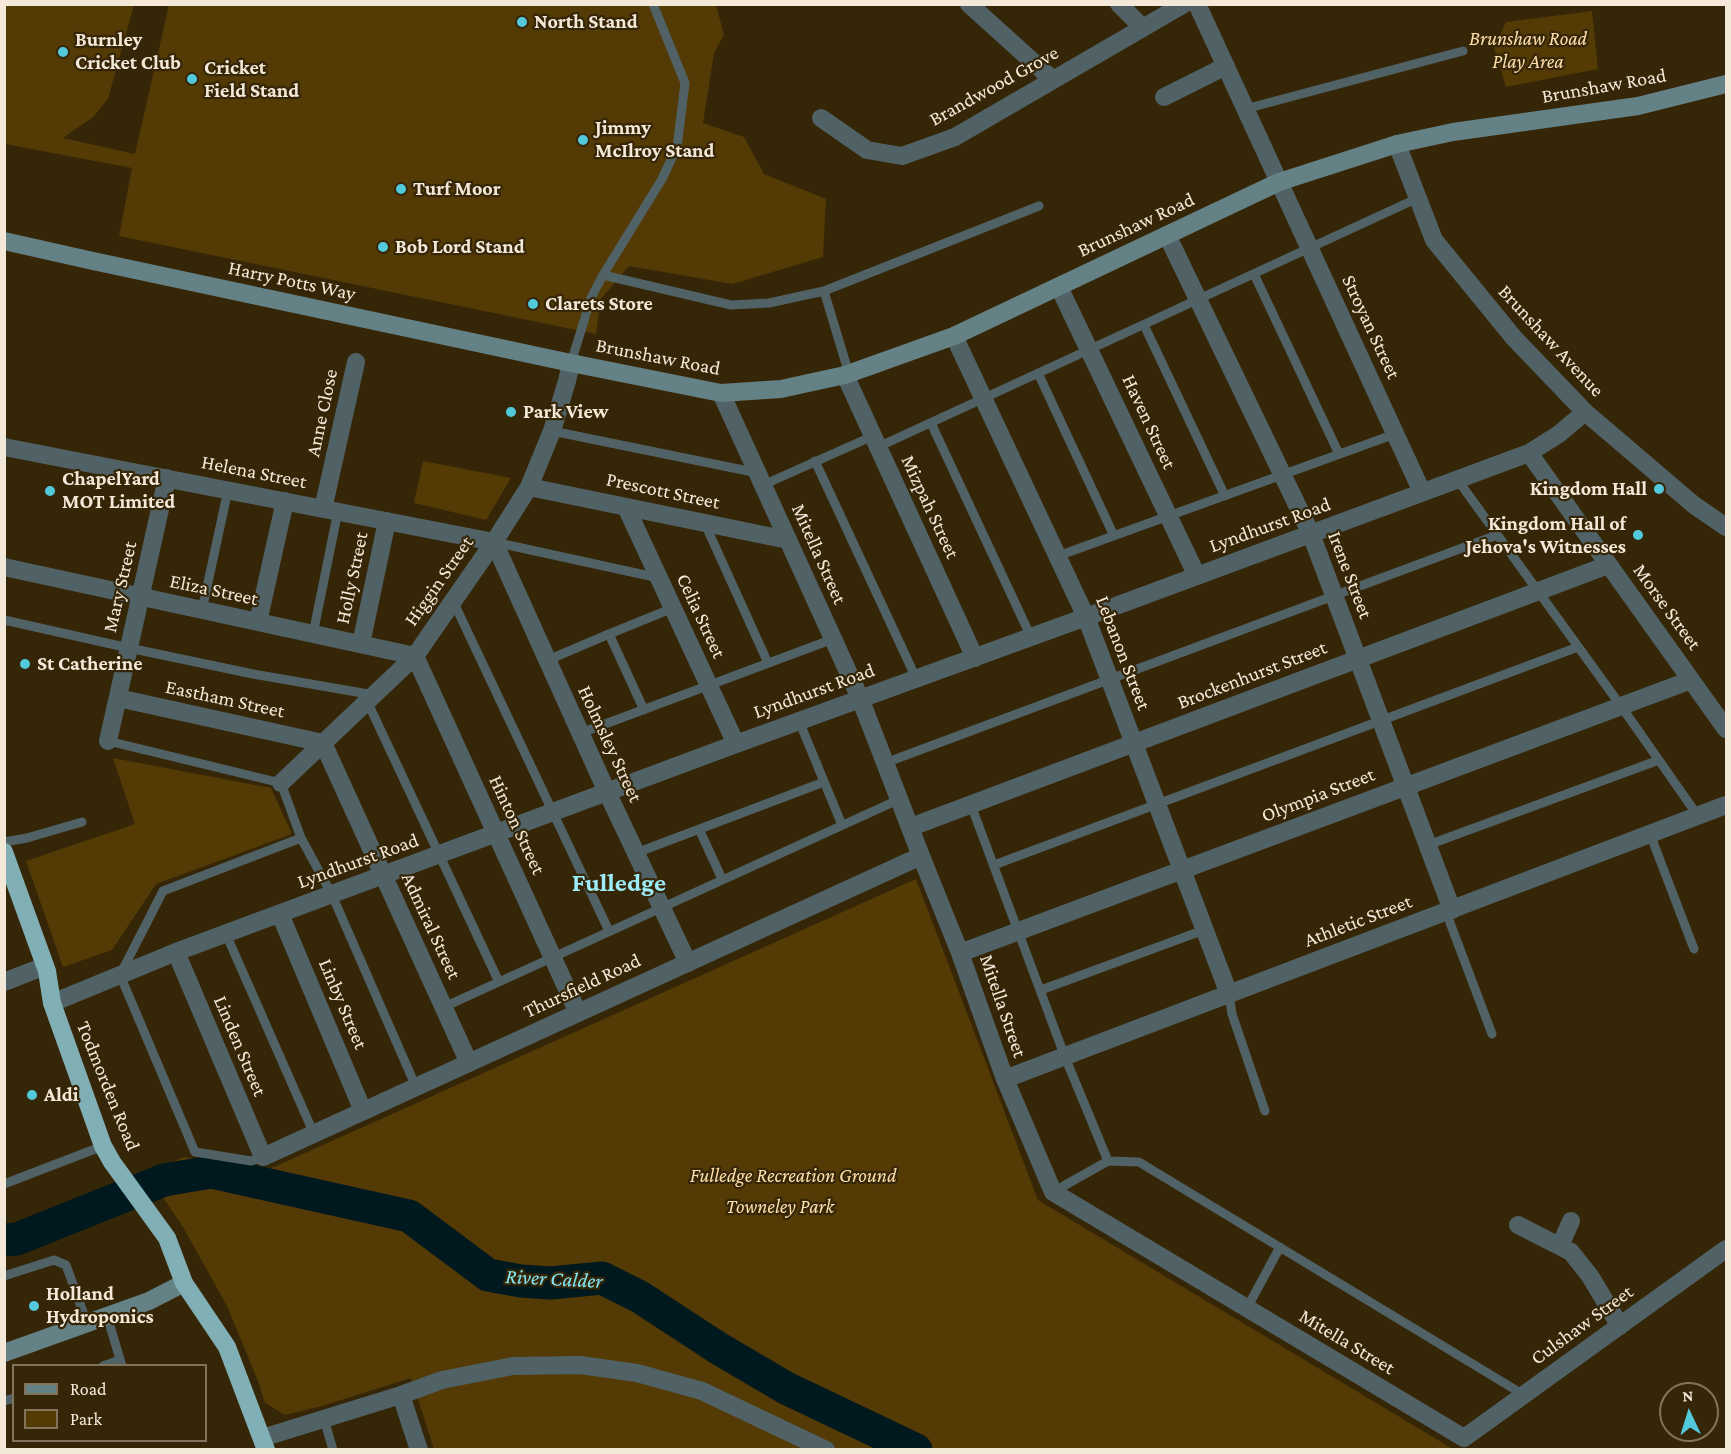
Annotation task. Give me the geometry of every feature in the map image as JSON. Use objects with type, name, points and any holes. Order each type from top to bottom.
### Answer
[{"type":"highway","name":"Todmorden Road","points":[[4,852],[45,966],[52,1003],[103,1146],[167,1238],[184,1283],[227,1347],[264,1444]]},
{"type":"street","points":[[969,4],[1053,80]]},
{"type":"street","points":[[1119,4],[1143,28]]},
{"type":"street","name":"Brandwood Grove","points":[[821,118],[867,150],[902,156],[955,137],[1184,4]]},
{"type":"street","name":"Stroyan Street","points":[[1197,4],[1422,492]]},
{"type":"street","points":[[1164,97],[1226,66]]},
{"type":"street","name":"Brunshaw Road","points":[[571,363],[721,393],[781,388],[847,374],[954,336],[1279,182],[1397,144],[1453,132],[1638,106],[1726,84]]},
{"type":"street","name":"Brunshaw Avenue","points":[[1397,144],[1434,240],[1514,338],[1585,412],[1694,505],[1726,527]]},
{"type":"street","name":"Irene Street","points":[[1167,235],[1311,534],[1428,845],[1449,911]]},
{"type":"street","name":"Harry Potts Way","points":[[4,241],[571,363]]},
{"type":"street","name":"Haven Street","points":[[1059,287],[1197,576]]},
{"type":"street","name":"Lebanon Street","points":[[954,336],[1086,617],[1229,994]]},
{"type":"street","name":"Anne Close","points":[[331,510],[356,362]]},
{"type":"street","name":"Higgin Street","points":[[281,783],[415,656],[494,542],[529,487],[552,431],[571,363]]},
{"type":"street","name":"Mizpah Street","points":[[847,374],[875,441],[975,658]]},
{"type":"street","name":"Mitella Street","points":[[721,393],[860,698],[960,953],[1005,1079],[1053,1192],[1467,1444]]},
{"type":"street","name":"Lyndhurst Road","points":[[52,1003],[176,952],[1529,453],[1559,434],[1585,412]]},
{"type":"street","name":"Helena Street","points":[[4,447],[494,542]]},
{"type":"street","name":"Morse Street","points":[[1529,453],[1726,729]]},
{"type":"street","name":"Mary Street","points":[[108,741],[167,478]]},
{"type":"street","name":"Prescott Street","points":[[529,487],[788,540]]},
{"type":"street","points":[[258,622],[285,501]]},
{"type":"street","name":"Celia Street","points":[[626,507],[736,744]]},
{"type":"street","name":"Holly Street","points":[[362,644],[387,521]]},
{"type":"street","name":"Holmsley Street","points":[[494,542],[607,792],[688,963]]},
{"type":"street","name":"Brockenhurst Street","points":[[911,827],[1608,565]]},
{"type":"street","name":"Eliza Street","points":[[4,567],[415,656]]},
{"type":"street","name":"Hinton Street","points":[[415,656],[578,1013]]},
{"type":"street","name":"Olympia Street","points":[[960,953],[1691,680]]},
{"type":"street","name":"Eastham Street","points":[[117,698],[323,743]]},
{"type":"street","name":"Admiral Street","points":[[323,743],[469,1063]]},
{"type":"street","name":"Athletic Street","points":[[1005,1079],[1726,805]]},
{"type":"street","name":"Thursfield Road","points":[[263,1157],[921,856]]},
{"type":"street","name":"Linby Street","points":[[280,914],[363,1111]]},
{"type":"street","name":"Linden Street","points":[[176,952],[263,1157]]},
{"type":"street","points":[[4,982],[45,966]]},
{"type":"street","points":[[1560,1246],[1571,1221]]},
{"type":"street","points":[[1518,1225],[1571,1252],[1584,1268],[1620,1326]]},
{"type":"street","name":"Culshaw Street","points":[[1467,1444],[1524,1395],[1726,1249]]},
{"type":"street","points":[[4,1353],[149,1300],[184,1283]]},
{"type":"street","points":[[264,1444],[324,1419],[442,1380],[513,1366],[580,1365],[637,1373],[702,1391],[826,1449]]},
{"type":"street","points":[[401,1395],[418,1449]]},
{"type":"lane","points":[[571,363],[591,298],[662,179],[677,147],[685,83],[653,4]]},
{"type":"lane","points":[[1245,109],[1463,51]]},
{"type":"lane","points":[[552,431],[760,479],[931,423],[1418,198]]},
{"type":"lane","points":[[603,275],[731,305],[769,303],[824,291],[1039,206]]},
{"type":"lane","points":[[1254,274],[1340,454]]},
{"type":"lane","points":[[824,291],[847,374]]},
{"type":"lane","points":[[1144,325],[1225,496]]},
{"type":"lane","points":[[1038,373],[1114,536]]},
{"type":"lane","points":[[931,423],[1031,637]]},
{"type":"lane","points":[[1058,556],[1395,434]]},
{"type":"lane","points":[[815,462],[916,678]]},
{"type":"lane","points":[[1457,479],[1698,816]]},
{"type":"lane","points":[[202,610],[228,490]]},
{"type":"lane","points":[[313,634],[331,510]]},
{"type":"lane","points":[[704,523],[768,663]]},
{"type":"lane","points":[[885,763],[1497,535]]},
{"type":"lane","points":[[494,542],[659,578]]},
{"type":"lane","points":[[453,601],[609,931]]},
{"type":"lane","points":[[548,660],[673,608]]},
{"type":"lane","points":[[4,620],[370,698],[499,982]]},
{"type":"lane","points":[[609,634],[644,710]]},
{"type":"lane","points":[[581,733],[833,639]]},
{"type":"lane","points":[[994,865],[1578,647]]},
{"type":"lane","points":[[799,721],[842,825]]},
{"type":"lane","points":[[108,741],[281,783],[301,838],[332,895],[416,1087]]},
{"type":"lane","points":[[1428,845],[1659,760]]},
{"type":"lane","points":[[636,853],[824,782]]},
{"type":"lane","points":[[444,1007],[900,799]]},
{"type":"lane","points":[[971,805],[1065,1057],[1108,1161]]},
{"type":"lane","points":[[4,842],[27,838],[82,822]]},
{"type":"lane","points":[[699,829],[722,879]]},
{"type":"lane","points":[[1650,834],[1694,949]]},
{"type":"lane","points":[[263,1157],[250,1161],[195,1152],[120,975],[164,891],[301,838]]},
{"type":"lane","points":[[1449,911],[1492,1034]]},
{"type":"lane","points":[[1041,990],[1204,930]]},
{"type":"lane","points":[[226,934],[314,1134]]},
{"type":"lane","points":[[1229,994],[1232,1014],[1265,1111]]},
{"type":"lane","points":[[4,1184],[103,1146]]},
{"type":"lane","points":[[1053,1192],[1108,1161],[1139,1162],[1524,1395]]},
{"type":"lane","points":[[1246,1308],[1280,1247]]},
{"type":"lane","points":[[4,1276],[54,1260],[66,1265],[87,1323]]},
{"type":"lane","points":[[107,1316],[121,1363]]},
{"type":"lane","points":[[324,1419],[333,1449]]},
{"type":"green space","name":"Turf Moor","points":[[4,5],[134,5],[108,99],[93,117],[63,138],[135,154],[169,5],[716,5],[724,35],[714,53],[703,123],[744,137],[764,174],[826,199],[823,257],[732,284],[629,266],[601,299],[596,334],[119,236],[132,168],[5,144]]},
{"type":"green space","name":"Brunshaw Road Play Area","points":[[1592,11],[1598,69],[1506,87],[1494,48],[1506,22]]},
{"type":"green space","points":[[423,461],[511,478],[486,520],[414,503]]},
{"type":"green space","points":[[113,758],[271,788],[292,834],[156,884],[112,950],[63,967],[26,861],[135,824]]},
{"type":"green space","name":"Towneley Park","points":[[916,879],[1038,1200],[1453,1449],[434,1449],[411,1378],[285,1415],[265,1403],[227,1306],[183,1227],[147,1174],[184,1157],[265,1171]]},
{"type":"waterway","name":"River Calder","points":[[4,1240],[17,1239],[164,1180],[211,1172],[409,1216],[488,1275],[551,1283],[602,1278],[640,1297],[718,1348],[786,1388],[916,1450]]},
{"type":"place","name":"North Stand","points":[[522,22]]},
{"type":"place","name":"Burnley Cricket Club","points":[[63,52]]},
{"type":"place","name":"Cricket Field Stand","points":[[192,79]]},
{"type":"place","name":"Jimmy McIlroy Stand","points":[[583,140]]},
{"type":"place","name":"Turf Moor","points":[[401,189]]},
{"type":"place","name":"Bob Lord Stand","points":[[383,247]]},
{"type":"place","name":"Clarets Store","points":[[533,304]]},
{"type":"place","name":"Park View","points":[[511,412]]},
{"type":"place","name":"Kingdom Hall","points":[[1659,489]]},
{"type":"place","name":"ChapelYard MOT Limited","points":[[50,491]]},
{"type":"place","name":"Kingdom Hall of Jehova's Witnesses","points":[[1638,535]]},
{"type":"place","name":"St Catherine","points":[[25,664]]},
{"type":"place","name":"Aldi","points":[[32,1095]]},
{"type":"place","name":"Holland Hydroponics","points":[[34,1306]]},
{"type":"district","name":"Fulledge","points":[[619,883]]},
{"type":"park label","name":"Fulledge Recreation Ground","points":[[793,1176]]}]
